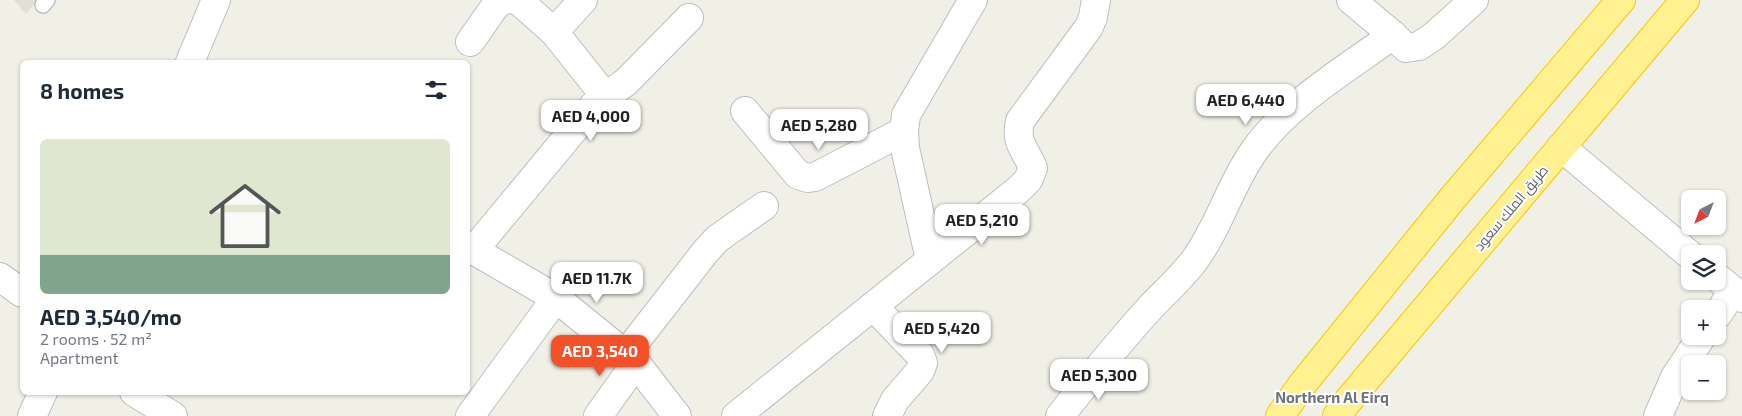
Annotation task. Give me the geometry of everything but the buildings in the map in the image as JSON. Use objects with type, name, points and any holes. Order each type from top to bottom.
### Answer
[{"type":"highway","points":[[1280,416],[1301,386],[1452,199],[1621,0]]},
{"type":"highway","name":"طريق الملك سعود","points":[[1338,416],[1348,401],[1685,0]]},
{"type":"street","points":[[191,60],[216,0]]},
{"type":"street","points":[[470,42],[498,2],[506,0]]},
{"type":"street","points":[[515,0],[519,0],[554,32],[605,96]]},
{"type":"street","points":[[554,32],[583,0]]},
{"type":"street","points":[[930,260],[905,148],[904,131],[906,115],[974,0]]},
{"type":"street","points":[[1351,0],[1406,48],[1419,46],[1434,36],[1474,0]]},
{"type":"street","points":[[736,416],[1028,180],[1033,168],[1029,158],[1018,142],[1017,131],[1020,121],[1089,27],[1093,17],[1093,2]]},
{"type":"street","points":[[677,416],[631,359],[556,298],[470,249],[595,104],[626,82],[690,18]]},
{"type":"street","points":[[1060,416],[1104,360],[1194,261],[1206,242],[1236,180],[1254,151],[1272,129],[1294,107],[1392,35]]},
{"type":"street","points":[[745,111],[798,175],[808,178],[815,177],[904,131]]},
{"type":"street","points":[[1561,147],[1681,247]]},
{"type":"street","points":[[598,416],[631,359],[706,251],[717,239],[764,206]]},
{"type":"street","points":[[0,277],[20,292]]},
{"type":"street","points":[[470,416],[556,298]]},
{"type":"street","points":[[873,306],[920,355],[923,363],[920,371],[895,400],[887,416]]},
{"type":"street","points":[[1658,416],[1675,377],[1696,345]]},
{"type":"street","points":[[32,416],[42,395]]},
{"type":"street","points":[[139,395],[173,416]]},
{"type":"shaded area","points":[[14,0],[37,0],[26,14]]},
{"type":"district","name":"Northern Al Eirq","points":[[1332,398]]}]
